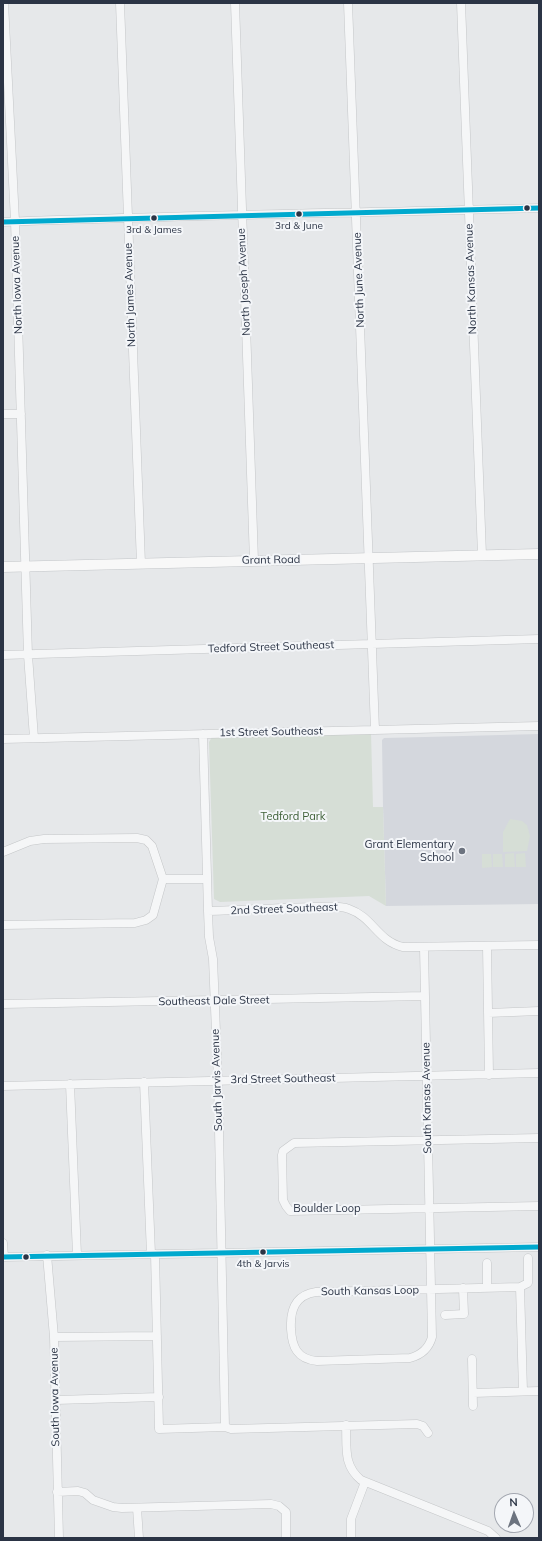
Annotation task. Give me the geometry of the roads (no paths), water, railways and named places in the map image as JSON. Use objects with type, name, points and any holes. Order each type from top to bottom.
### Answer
[{"type":"main road","name":"Grant Road","points":[[3,567],[539,554]]},
{"type":"street","name":"North Iowa Avenue","points":[[4,3],[15,221],[26,566]]},
{"type":"street","name":"North James Avenue","points":[[120,3],[141,564]]},
{"type":"street","name":"North Joseph Avenue","points":[[235,3],[254,561]]},
{"type":"street","name":"North June Avenue","points":[[348,3],[376,730]]},
{"type":"street","name":"North Kansas Avenue","points":[[461,3],[482,555]]},
{"type":"street","points":[[3,222],[241,214],[356,213],[539,208]]},
{"type":"street","points":[[3,414],[21,414]]},
{"type":"street","points":[[26,566],[28,655],[34,738]]},
{"type":"street","name":"Tedford Street Southeast","points":[[3,655],[539,639]]},
{"type":"street","name":"1st Street Southeast","points":[[3,739],[539,726]]},
{"type":"street","name":"South Jarvis Avenue","points":[[203,734],[209,937],[213,959],[218,1081],[225,1427]]},
{"type":"street","points":[[3,850],[30,841],[44,839],[137,838],[146,840],[152,846],[163,879],[153,915],[146,920],[135,923],[3,925]]},
{"type":"street","points":[[163,879],[207,879]]},
{"type":"street","name":"2nd Street Southeast","points":[[208,911],[347,908],[363,916],[382,937],[394,945],[403,947],[424,948],[539,945]]},
{"type":"street","points":[[487,946],[489,1074]]},
{"type":"street","name":"South Kansas Avenue","points":[[424,948],[430,1249]]},
{"type":"street","name":"Southeast Dale Street","points":[[3,1004],[425,996]]},
{"type":"street","points":[[488,1013],[539,1011]]},
{"type":"street","name":"3rd Street Southeast","points":[[3,1086],[539,1073]]},
{"type":"street","points":[[144,1082],[157,1336],[159,1429],[225,1427],[231,1429],[417,1424],[423,1426],[428,1433]]},
{"type":"street","points":[[70,1084],[77,1255]]},
{"type":"street","points":[[427,1141],[539,1138]]},
{"type":"street","name":"Boulder Loop","points":[[427,1141],[294,1143],[283,1151],[282,1155],[283,1200],[290,1211],[428,1208]]},
{"type":"street","points":[[428,1208],[539,1206]]},
{"type":"street","points":[[3,1242],[3,1257],[539,1247]]},
{"type":"street","name":"South Kansas Loop","points":[[430,1249],[431,1289],[432,1337],[426,1348],[416,1356],[406,1359],[317,1361],[304,1357],[298,1353],[294,1347],[292,1339],[292,1312],[298,1300],[311,1293],[431,1289]]},
{"type":"street","name":"South Iowa Avenue","points":[[47,1255],[54,1337],[59,1538]]},
{"type":"street","points":[[431,1289],[520,1287],[528,1282],[528,1258]]},
{"type":"street","points":[[486,1263],[487,1288]]},
{"type":"street","points":[[520,1287],[524,1391]]},
{"type":"street","points":[[445,1315],[464,1314],[463,1288]]},
{"type":"street","points":[[54,1337],[157,1336]]},
{"type":"street","points":[[472,1359],[473,1406]]},
{"type":"street","points":[[473,1393],[539,1391]]},
{"type":"street","points":[[56,1400],[159,1397]]},
{"type":"street","points":[[346,1425],[348,1460],[350,1470],[356,1476],[365,1482],[488,1531],[496,1538]]},
{"type":"street","points":[[351,1538],[351,1519],[365,1482]]},
{"type":"street","points":[[57,1492],[78,1491],[85,1493],[94,1500],[104,1504],[122,1508],[271,1504],[279,1506],[286,1512],[286,1538]]},
{"type":"street","points":[[137,1508],[139,1538]]},
{"type":"place","name":"3rd & June","points":[[299,214]]},
{"type":"place","name":"3rd & James","points":[[154,218]]},
{"type":"place","name":"Grant Elementary School","points":[[462,851]]},
{"type":"place","name":"4th & Jarvis","points":[[263,1252]]},
{"type":"park label","name":"Tedford Park","points":[[293,817]]}]
